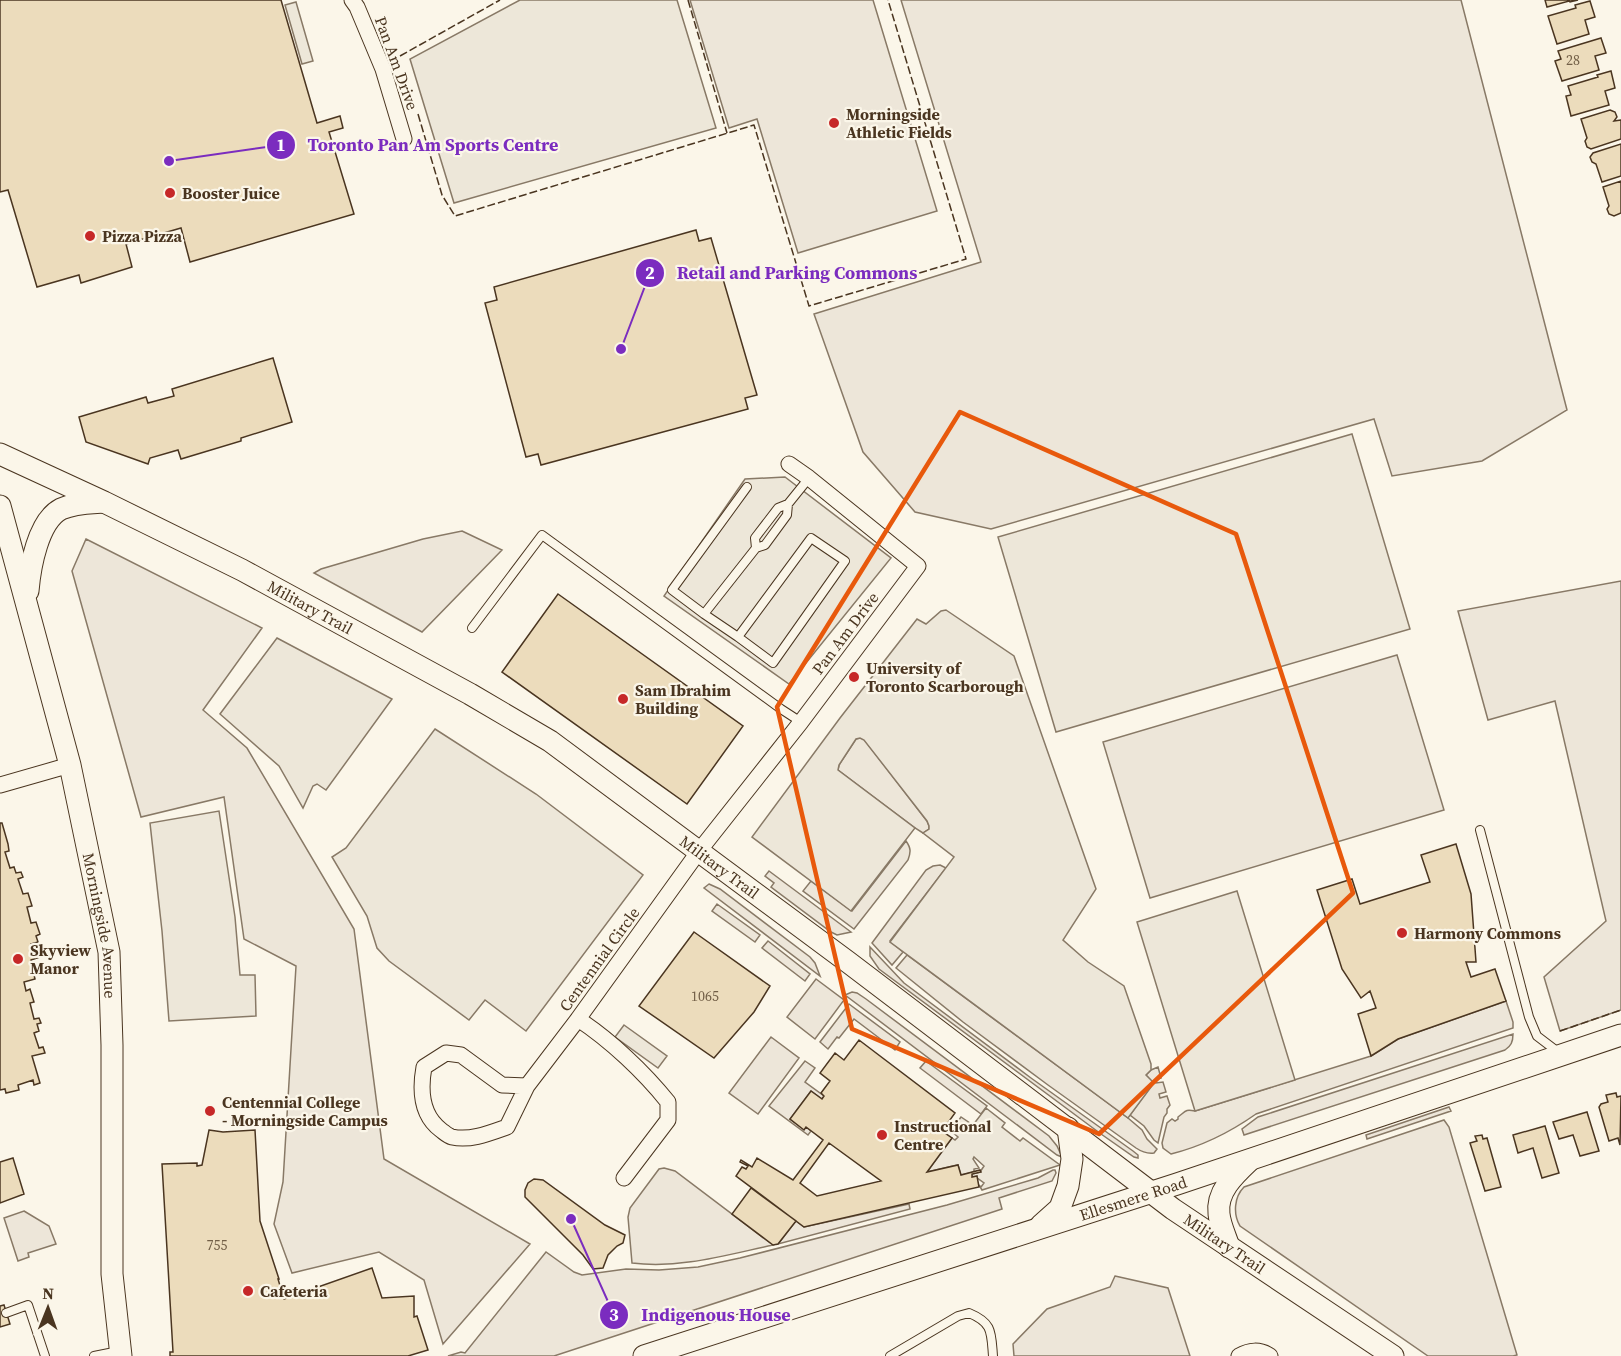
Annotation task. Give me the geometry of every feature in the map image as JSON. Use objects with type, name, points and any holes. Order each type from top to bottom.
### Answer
[{"type":"main road","name":"Military Trail","points":[[0,454],[242,570],[470,694],[550,741],[1151,1192],[1371,1349],[1393,1356]]},
{"type":"main road","points":[[27,600],[30,568],[43,528],[48,520],[59,510],[74,505],[104,502]]},
{"type":"main road","name":"Morningside Avenue","points":[[0,506],[70,765],[109,952],[112,1045],[112,1274],[121,1353]]},
{"type":"main road","name":"Ellesmere Road","points":[[644,1356],[1151,1192],[1621,1035]]},
{"type":"main road","points":[[1038,1228],[1060,1209],[1068,1186],[1072,1159],[1068,1128]]},
{"type":"main road","points":[[1229,1247],[1219,1216],[1220,1199],[1228,1183],[1252,1158]]},
{"type":"street","name":"Pan Am Drive","points":[[352,0],[383,69],[404,139]]},
{"type":"street","name":"Pan Am Drive","points":[[699,851],[801,722],[918,566],[789,464]]},
{"type":"street","points":[[0,784],[70,765]]},
{"type":"street","name":"Centennial Circle","points":[[527,1086],[502,1085],[461,1055],[446,1053],[424,1066],[421,1083],[423,1100],[432,1124],[450,1137],[480,1136],[507,1127],[527,1086],[699,851]]},
{"type":"street","points":[[578,1019],[595,1030],[653,1083],[669,1102],[668,1120],[624,1178]]},
{"type":"street","points":[[1239,1356],[1253,1350],[1270,1356]]},
{"type":"lane","points":[[704,614],[756,548],[755,538],[778,508],[788,504],[808,478]]},
{"type":"lane","points":[[738,637],[811,538],[845,561],[773,663],[672,590],[747,487]]},
{"type":"lane","points":[[472,628],[542,535],[801,722]]},
{"type":"lane","points":[[1480,830],[1529,1017],[1537,1036],[1561,1055]]},
{"type":"lane","points":[[6,1313],[28,1305],[45,1356]]},
{"type":"lane","points":[[890,1356],[958,1316],[969,1313],[987,1323],[991,1331],[993,1356]]},
{"type":"lane","points":[[94,1356],[121,1353]]},
{"type":"highlighted area","points":[[960,412],[1236,534],[1353,893],[1099,1134],[852,1029],[777,707]]},
{"type":"shaded area","points":[[520,0],[677,0],[716,128],[454,203],[410,59]]},
{"type":"shaded area","name":"Morningside Athletic Fields","points":[[690,0],[873,0],[937,211],[798,253],[757,119],[729,128]]},
{"type":"shaded area","points":[[901,0],[1461,0],[1567,410],[1482,461],[1392,476],[1374,419],[991,529],[915,512],[863,452],[814,314],[981,262]]},
{"type":"shaded area","points":[[296,2],[313,61],[302,64],[285,5]]},
{"type":"shaded area","points":[[1352,434],[1410,629],[1056,732],[998,537]]},
{"type":"shaded area","points":[[785,477],[891,558],[789,684],[664,596],[745,479]]},
{"type":"shaded area","points":[[462,531],[502,550],[422,632],[314,573],[423,539]]},
{"type":"shaded area","points":[[86,539],[262,628],[203,710],[247,748],[354,929],[384,1159],[530,1244],[443,1344],[424,1280],[379,1252],[292,1273],[274,1224],[283,1182],[296,966],[244,939],[224,797],[141,817],[72,571]]},
{"type":"shaded area","points":[[1621,581],[1621,1010],[1560,1031],[1544,977],[1606,921],[1555,701],[1488,720],[1458,611]]},
{"type":"shaded area","points":[[946,610],[1014,656],[1096,889],[1063,940],[1088,962],[1124,986],[1151,1064],[1151,1070],[1146,1075],[1154,1083],[1128,1118],[890,942],[954,857],[923,833],[929,829],[927,821],[864,740],[856,739],[838,770],[915,828],[851,911],[752,837],[917,619],[926,624],[941,611]]},
{"type":"shaded area","points":[[277,638],[392,699],[326,790],[317,784],[313,786],[303,808],[279,766],[220,714]]},
{"type":"shaded area","points":[[1397,655],[1444,810],[1150,898],[1103,742]]},
{"type":"shaded area","points":[[435,729],[536,794],[643,875],[526,1031],[485,1000],[469,1020],[389,961],[377,948],[367,916],[332,857],[346,848]]},
{"type":"shaded area","points":[[856,739],[864,739],[927,821],[929,829],[923,833],[915,828],[838,770]]},
{"type":"shaded area","points":[[219,811],[235,917],[240,975],[255,975],[256,1016],[169,1021],[150,823]]},
{"type":"shaded area","points":[[906,841],[910,850],[908,860],[854,929],[803,891],[811,881],[852,911]]},
{"type":"shaded area","points":[[940,865],[946,868],[890,941],[903,952],[892,965],[872,943],[926,870]]},
{"type":"shaded area","points":[[769,871],[851,932],[837,935],[831,932],[771,887],[774,883],[765,876]]},
{"type":"shaded area","points":[[709,884],[720,889],[810,957],[820,976],[704,888]]},
{"type":"shaded area","points":[[1237,891],[1295,1080],[1195,1111],[1137,922]]},
{"type":"shaded area","points":[[717,904],[760,935],[755,942],[712,911]]},
{"type":"shaded area","points":[[768,941],[810,974],[805,981],[762,948]]},
{"type":"shaded area","points":[[870,947],[904,983],[1133,1151],[1138,1158],[1101,1134],[879,969],[870,956]]},
{"type":"shaded area","points":[[907,955],[1128,1118],[1142,1130],[1157,1149],[1154,1153],[1136,1148],[963,1022],[896,968]]},
{"type":"shaded area","points":[[816,979],[844,1000],[815,1039],[787,1017]]},
{"type":"shaded area","points":[[852,992],[866,999],[1049,1136],[1062,1157],[845,995]]},
{"type":"shaded area","points":[[1506,1001],[1513,1028],[1256,1114],[1226,1133],[1194,1147],[1171,1154],[1163,1148],[1167,1123],[1172,1119],[1175,1121],[1186,1111],[1195,1111],[1371,1056],[1398,1039]]},
{"type":"shaded area","points":[[849,1004],[900,1042],[895,1050],[854,1019],[828,1049],[820,1042]]},
{"type":"shaded area","points":[[624,1025],[667,1056],[658,1068],[615,1037]]},
{"type":"shaded area","points":[[1513,1034],[1511,1044],[1505,1050],[1244,1135],[1242,1129],[1258,1117]]},
{"type":"shaded area","points":[[771,1037],[799,1058],[758,1114],[729,1093]]},
{"type":"shaded area","points":[[805,1061],[815,1068],[805,1082],[824,1096],[822,1099],[811,1091],[790,1119],[811,1131],[808,1135],[769,1106]]},
{"type":"shaded area","points":[[926,1061],[987,1106],[981,1114],[920,1068]]},
{"type":"shaded area","points":[[1158,1067],[1161,1078],[1155,1080],[1156,1083],[1163,1082],[1166,1092],[1159,1094],[1160,1098],[1167,1096],[1170,1105],[1164,1117],[1158,1143],[1144,1126],[1130,1115],[1153,1083],[1146,1075]]},
{"type":"shaded area","points":[[1449,1107],[1451,1111],[1367,1139],[1366,1135]]},
{"type":"shaded area","points":[[986,1108],[1005,1123],[1002,1127],[1020,1141],[1023,1138],[1060,1165],[982,1190],[979,1185],[981,1187],[984,1183],[972,1177],[972,1174],[980,1172],[984,1166],[974,1157],[979,1168],[974,1169],[974,1172],[961,1175],[958,1165],[927,1172],[952,1138],[955,1140],[958,1137],[951,1131],[961,1117],[973,1125]]},
{"type":"shaded area","points":[[1444,1120],[1449,1127],[1517,1355],[1428,1356],[1240,1226],[1238,1221],[1236,1201],[1244,1187]]},
{"type":"shaded area","points":[[659,1169],[675,1171],[773,1245],[685,1263],[632,1263],[628,1217],[630,1208]]},
{"type":"shaded area","points":[[1053,1170],[1056,1173],[1052,1181],[999,1198],[1002,1209],[554,1356],[448,1356],[465,1353],[546,1252],[582,1275],[626,1269],[659,1270],[698,1267],[947,1205],[1038,1178]]},
{"type":"shaded area","points":[[909,1204],[910,1209],[778,1244],[796,1221],[804,1227]]},
{"type":"shaded area","points":[[24,1211],[49,1226],[56,1244],[28,1253],[29,1257],[18,1261],[4,1218]]},
{"type":"shaded area","points":[[1115,1276],[1168,1288],[1190,1356],[1014,1356],[1013,1344],[1047,1309],[1110,1287]]},
{"type":"building","points":[[0,0],[281,0],[317,123],[340,116],[343,128],[329,132],[354,214],[190,262],[181,228],[126,244],[132,267],[81,283],[79,275],[37,287],[8,190],[0,192]]},
{"type":"building","points":[[1545,0],[1578,0],[1547,7]]},
{"type":"building","points":[[1590,1],[1595,17],[1585,20],[1589,34],[1557,44],[1548,16],[1576,8],[1575,5]]},
{"type":"building","points":[[1601,38],[1606,53],[1595,56],[1599,70],[1562,81],[1555,61],[1561,59],[1558,51]]},
{"type":"building","points":[[1611,71],[1615,88],[1605,91],[1609,105],[1571,116],[1566,96],[1571,95],[1568,86]]},
{"type":"building","points":[[1610,110],[1615,112],[1617,117],[1614,121],[1621,120],[1621,139],[1591,149],[1587,147],[1585,141],[1587,138],[1581,119]]},
{"type":"building","points":[[1621,144],[1621,176],[1602,182],[1596,164],[1590,157],[1593,153]]},
{"type":"building","points":[[1621,181],[1621,213],[1614,216],[1609,214],[1607,209],[1609,206],[1603,187]]},
{"type":"building","points":[[696,230],[699,241],[711,238],[757,395],[745,398],[748,409],[541,465],[538,454],[526,457],[485,303],[497,300],[494,287]]},
{"type":"building","points":[[273,358],[292,422],[241,438],[241,441],[181,459],[178,450],[150,458],[148,464],[86,442],[79,417],[146,397],[148,403],[174,396],[172,389]]},
{"type":"building","name":"Sam Ibrahim Building","points":[[558,594],[743,726],[687,804],[502,672]]},
{"type":"building","name":"Skyview Manor","points":[[0,823],[2,823],[8,844],[9,851],[5,852],[10,868],[14,867],[16,873],[21,872],[23,877],[18,879],[23,894],[28,893],[32,906],[27,907],[31,923],[36,922],[40,934],[36,936],[38,942],[31,944],[34,953],[39,952],[40,957],[31,960],[32,965],[36,964],[38,970],[33,971],[35,979],[24,982],[26,991],[30,989],[34,1002],[30,1003],[34,1019],[39,1018],[41,1023],[37,1024],[39,1031],[34,1033],[39,1048],[43,1047],[45,1053],[32,1056],[40,1083],[34,1085],[33,1080],[18,1085],[19,1090],[6,1093],[5,1089],[0,1090]]},
{"type":"building","name":"Harmony Commons","points":[[1456,844],[1471,894],[1476,962],[1466,962],[1471,977],[1495,969],[1506,1001],[1398,1039],[1371,1056],[1358,1014],[1376,1008],[1370,991],[1361,998],[1342,969],[1317,890],[1352,879],[1360,904],[1430,882],[1421,855]]},
{"type":"building","points":[[694,932],[770,986],[754,1012],[714,1058],[639,1006]]},
{"type":"building","name":"Instructional Centre","points":[[859,1040],[955,1113],[942,1131],[952,1138],[927,1172],[958,1165],[961,1175],[980,1170],[981,1172],[972,1174],[972,1177],[977,1176],[979,1187],[804,1227],[736,1176],[742,1167],[746,1169],[748,1166],[740,1162],[741,1160],[752,1167],[757,1158],[793,1180],[823,1140],[806,1127],[804,1130],[790,1119],[811,1091],[822,1099],[824,1096],[821,1093],[830,1081],[820,1073],[835,1053],[844,1060]],"holes":[[[829,1143],[881,1181],[817,1196],[800,1183]]]},
{"type":"building","points":[[1616,1093],[1617,1097],[1621,1096],[1620,1145],[1618,1138],[1609,1141],[1599,1107],[1608,1102],[1606,1095]]},
{"type":"building","points":[[1587,1112],[1599,1151],[1580,1156],[1573,1135],[1559,1139],[1553,1122]]},
{"type":"building","points":[[1545,1126],[1559,1173],[1542,1178],[1533,1148],[1518,1153],[1513,1135]]},
{"type":"building","points":[[209,1130],[223,1132],[255,1130],[260,1221],[284,1299],[372,1268],[382,1298],[414,1296],[414,1317],[417,1316],[428,1350],[408,1356],[170,1356],[170,1352],[173,1352],[162,1164],[197,1163],[197,1166],[202,1165]]},
{"type":"building","points":[[1482,1135],[1483,1139],[1487,1138],[1501,1187],[1485,1191],[1470,1143],[1477,1141],[1475,1136]]},
{"type":"building","points":[[13,1158],[24,1194],[0,1203],[0,1162]]},
{"type":"building","points":[[534,1179],[543,1180],[605,1225],[625,1235],[623,1243],[608,1255],[603,1268],[593,1269],[583,1255],[525,1197],[528,1183]]},
{"type":"building","points":[[751,1188],[796,1221],[778,1244],[773,1245],[732,1214]]},
{"type":"building","points":[[4,1305],[10,1324],[0,1327],[0,1306]]},
{"type":"fence","points":[[400,56],[500,0]]},
{"type":"fence","points":[[688,0],[727,133]]},
{"type":"fence","points":[[418,114],[442,195],[455,216],[754,125],[809,306],[966,259],[888,0]]},
{"type":"fence","points":[[1560,1031],[1621,1010]]},
{"type":"place","name":"Morningside Athletic Fields","points":[[834,123]]},
{"type":"place","name":"Toronto Pan Am Sports Centre","points":[[169,161]]},
{"type":"place","name":"Booster Juice","points":[[170,193]]},
{"type":"place","name":"Pizza Pizza","points":[[90,236]]},
{"type":"place","name":"Retail and Parking Commons","points":[[621,349]]},
{"type":"place","name":"University of Toronto Scarborough","points":[[854,677]]},
{"type":"place","name":"Sam Ibrahim Building","points":[[623,699]]},
{"type":"place","name":"Harmony Commons","points":[[1402,933]]},
{"type":"place","name":"Skyview Manor","points":[[18,959]]},
{"type":"place","name":"Centennial College - Morningside Campus","points":[[210,1111]]},
{"type":"place","name":"Instructional Centre","points":[[882,1135]]},
{"type":"place","name":"Indigenous House","points":[[571,1219]]},
{"type":"place","name":"Cafeteria","points":[[248,1291]]}]
